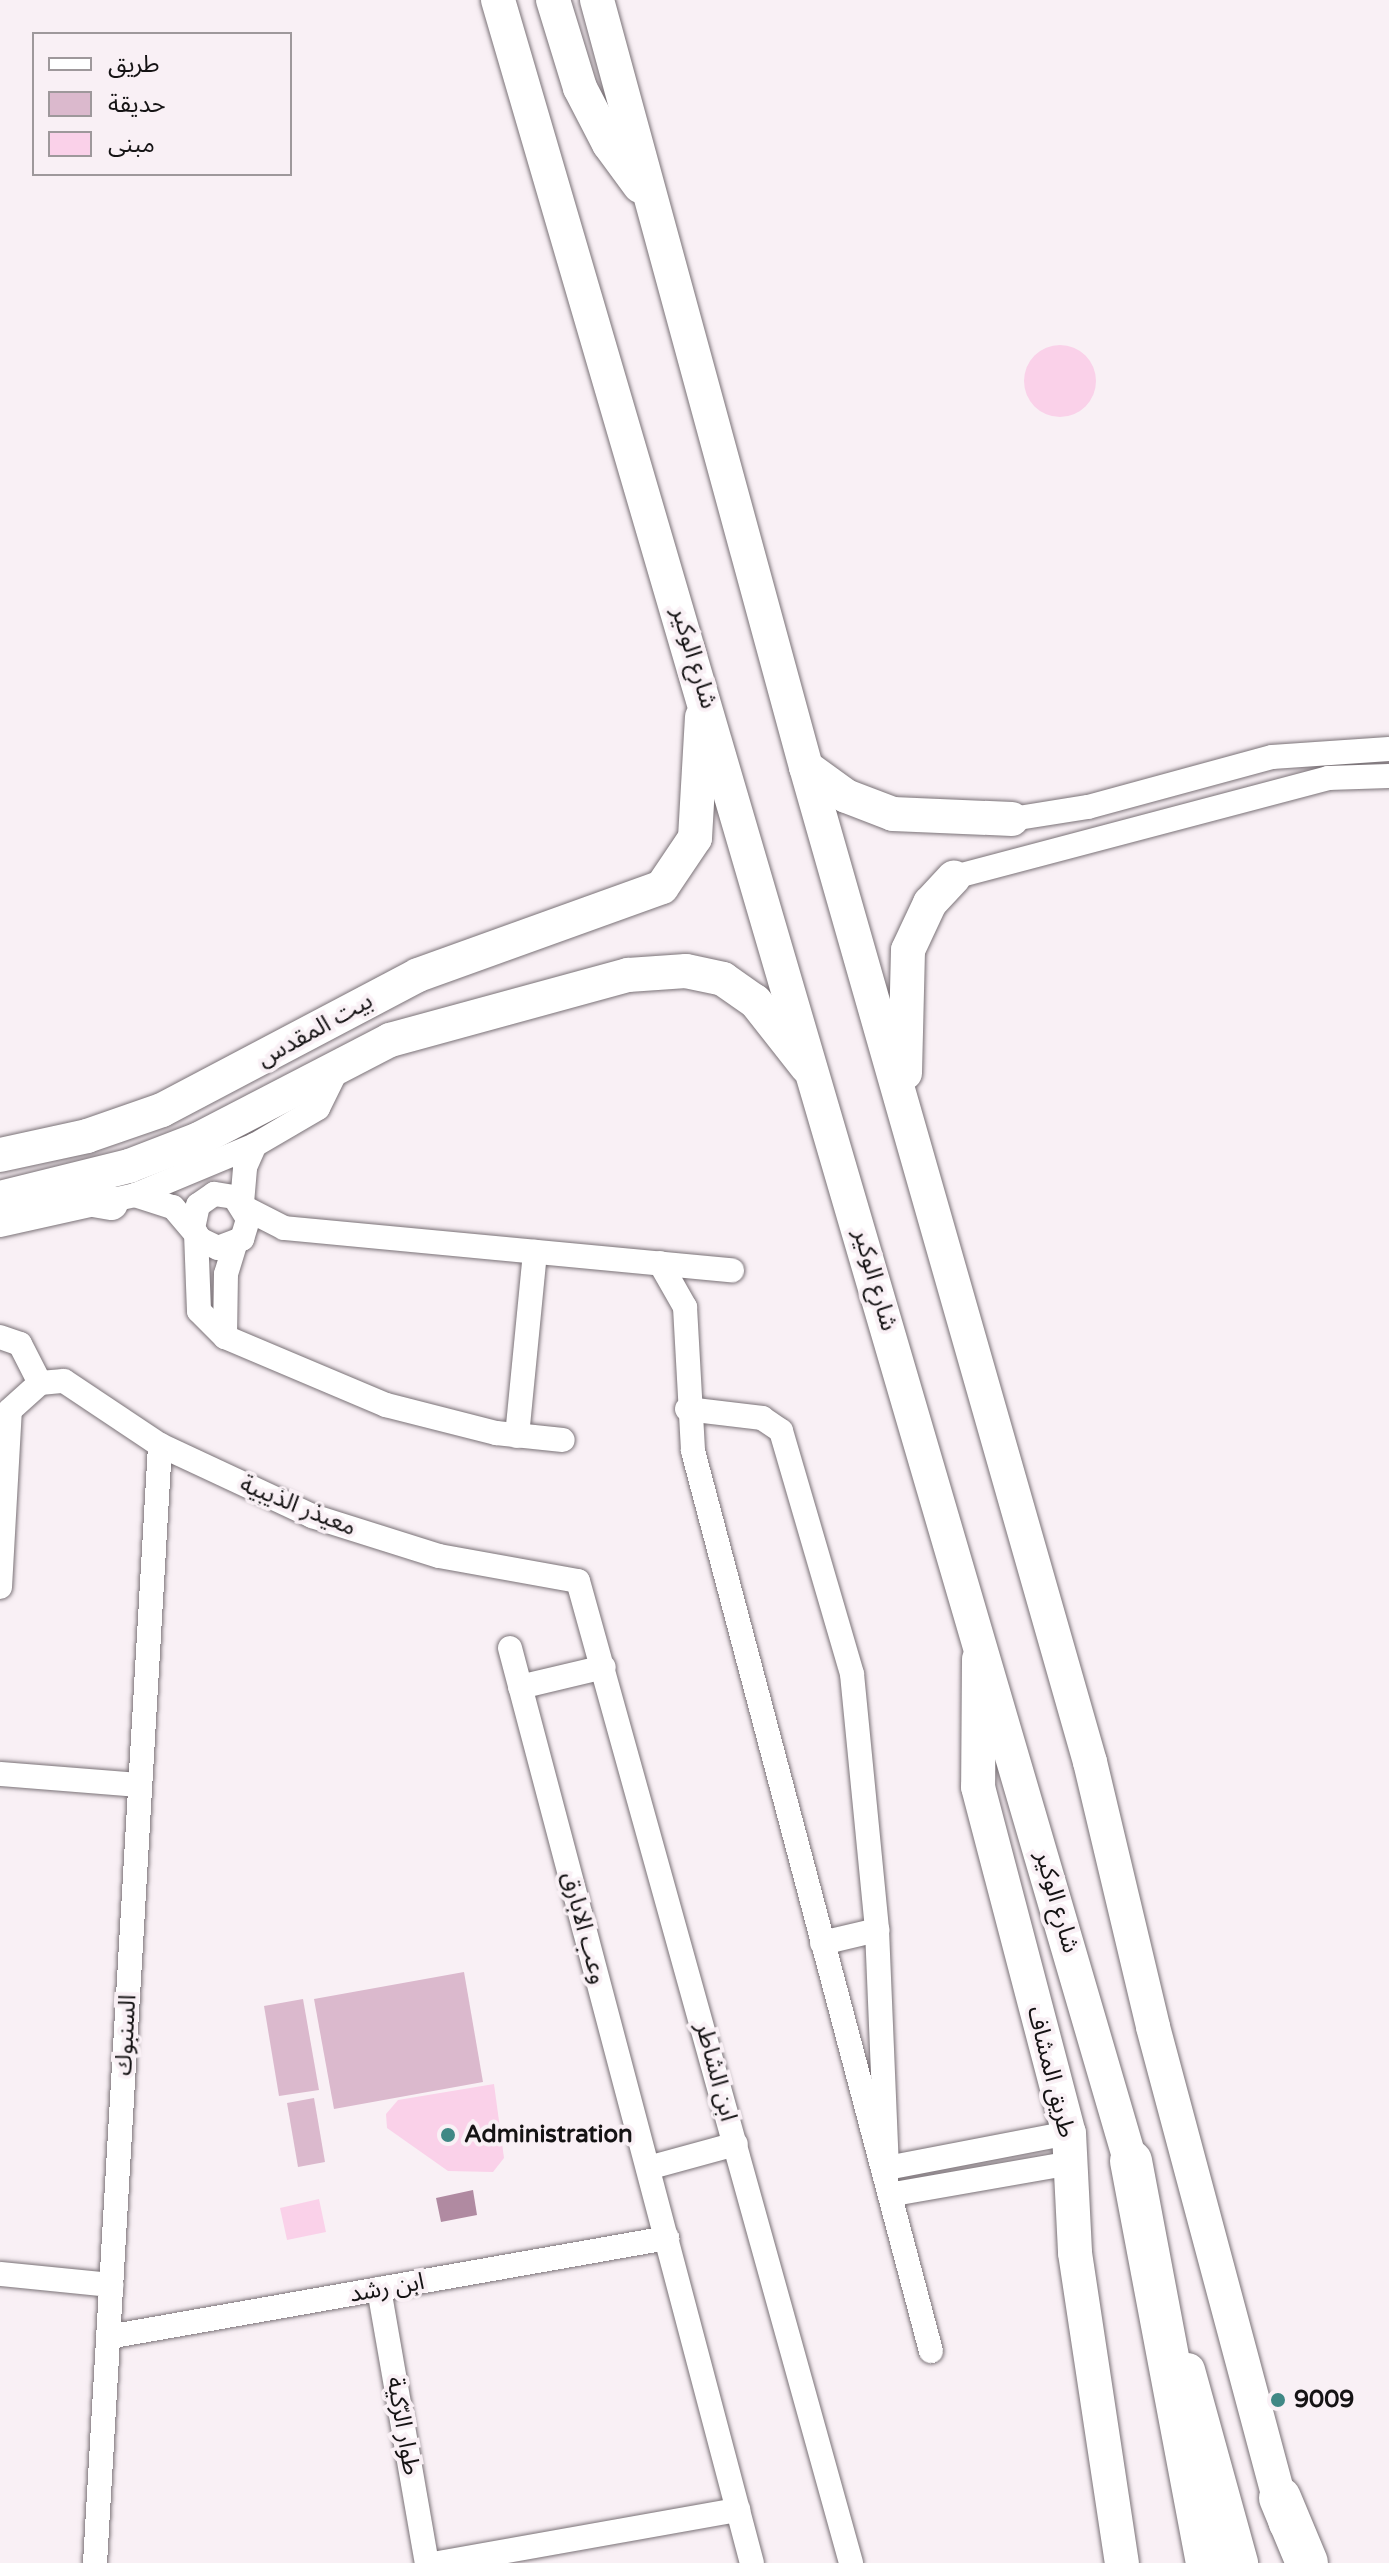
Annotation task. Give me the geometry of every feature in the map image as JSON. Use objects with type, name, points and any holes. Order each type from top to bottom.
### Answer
[{"type":"highway","points":[[1131,2161],[1207,2563]]},
{"type":"highway","points":[[1280,2498],[1307,2563]]},
{"type":"main road","name":"شارع الوكير","points":[[498,0],[980,1633],[1131,2161],[1241,2563]]},
{"type":"main road","points":[[553,0],[580,88],[609,144],[652,202]]},
{"type":"main road","points":[[597,0],[806,767],[1090,1762],[1153,2027],[1297,2563]]},
{"type":"main road","name":"بيت المقدس","points":[[3,1153],[162,1110],[440,965],[630,903],[671,879],[695,838],[703,689]]},
{"type":"main road","points":[[806,767],[846,796],[893,814],[1012,819]]},
{"type":"main road","points":[[905,1109],[908,950],[925,911],[954,877]]},
{"type":"main road","name":"بيت المقدس","points":[[0,1198],[39,1190],[199,1139],[340,1063],[416,1031],[628,975],[686,971],[735,985],[763,1010],[819,1084]]},
{"type":"main road","points":[[39,1190],[123,1199]]},
{"type":"main road","name":"طريق المشاف","points":[[980,1633],[975,1736],[986,1831],[1070,2148],[1088,2356],[1122,2563]]},
{"type":"street","points":[[1012,819],[1088,807],[1272,757],[1389,749]]},
{"type":"street","points":[[1272,757],[1282,789]]},
{"type":"street","points":[[954,877],[1282,789],[1347,775],[1389,776]]},
{"type":"street","name":"بيت المقدس","points":[[0,1225],[123,1199],[255,1145],[318,1108],[340,1063]]},
{"type":"street","points":[[225,1337],[225,1295],[244,1206],[242,1178],[255,1145]]},
{"type":"street","points":[[284,1228],[214,1194],[198,1205],[195,1229],[198,1288],[204,1321],[225,1337],[359,1396],[517,1436],[563,1440]]},
{"type":"street","points":[[123,1199],[161,1201],[195,1229],[209,1246],[238,1242],[284,1228],[732,1270]]},
{"type":"street","points":[[517,1436],[535,1252]]},
{"type":"street","points":[[660,1263],[690,1330],[687,1409],[822,1943],[894,2194],[931,2351]]},
{"type":"street","points":[[0,1337],[20,1344],[40,1383],[15,1400],[0,1587]]},
{"type":"street","name":"معيذر الذيبية","points":[[40,1383],[64,1381],[160,1445],[312,1516],[381,1539],[578,1581]]},
{"type":"street","points":[[687,1409],[762,1418],[781,1431],[859,1700],[877,1930],[887,2168]]},
{"type":"street","name":"السنبوك","points":[[95,2563],[160,1445]]},
{"type":"street","name":"ابن الشاطر","points":[[578,1581],[851,2563]]},
{"type":"street","name":"وعب الابارق","points":[[510,1648],[752,2563]]},
{"type":"street","points":[[520,1687],[604,1667]]},
{"type":"street","points":[[0,1774],[140,1785]]},
{"type":"street","points":[[822,1943],[877,1930]]},
{"type":"street","points":[[648,2168],[736,2144]]},
{"type":"street","points":[[887,2168],[1070,2148]]},
{"type":"street","points":[[894,2194],[1070,2148]]},
{"type":"street","name":"ابن رشد","points":[[108,2337],[667,2238]]},
{"type":"street","points":[[0,2274],[111,2285]]},
{"type":"street","name":"طوار الرّكية","points":[[379,2289],[427,2563]]},
{"type":"street","points":[[439,2563],[738,2510]]},
{"type":"green space","points":[[464,1972],[483,2082],[334,2109],[314,1999]]},
{"type":"green space","points":[[303,1999],[319,2090],[279,2096],[264,2006]]},
{"type":"green space","points":[[314,2098],[325,2162],[298,2167],[287,2103]]},
{"type":"shaded area","points":[[473,2190],[477,2215],[441,2222],[436,2198]]},
{"type":"building","points":[[1060,345],[1080,351],[1090,361],[1096,381],[1090,401],[1080,411],[1060,417],[1040,411],[1030,401],[1024,381],[1030,361],[1040,351]]},
{"type":"building","name":"Administration","points":[[494,2084],[504,2158],[493,2172],[448,2171],[387,2128],[386,2114],[398,2100]]},
{"type":"building","points":[[319,2199],[326,2232],[287,2240],[280,2208]]},
{"type":"place","name":"Administration","points":[[448,2135]]},
{"type":"place","name":"9009","points":[[1278,2400]]}]
